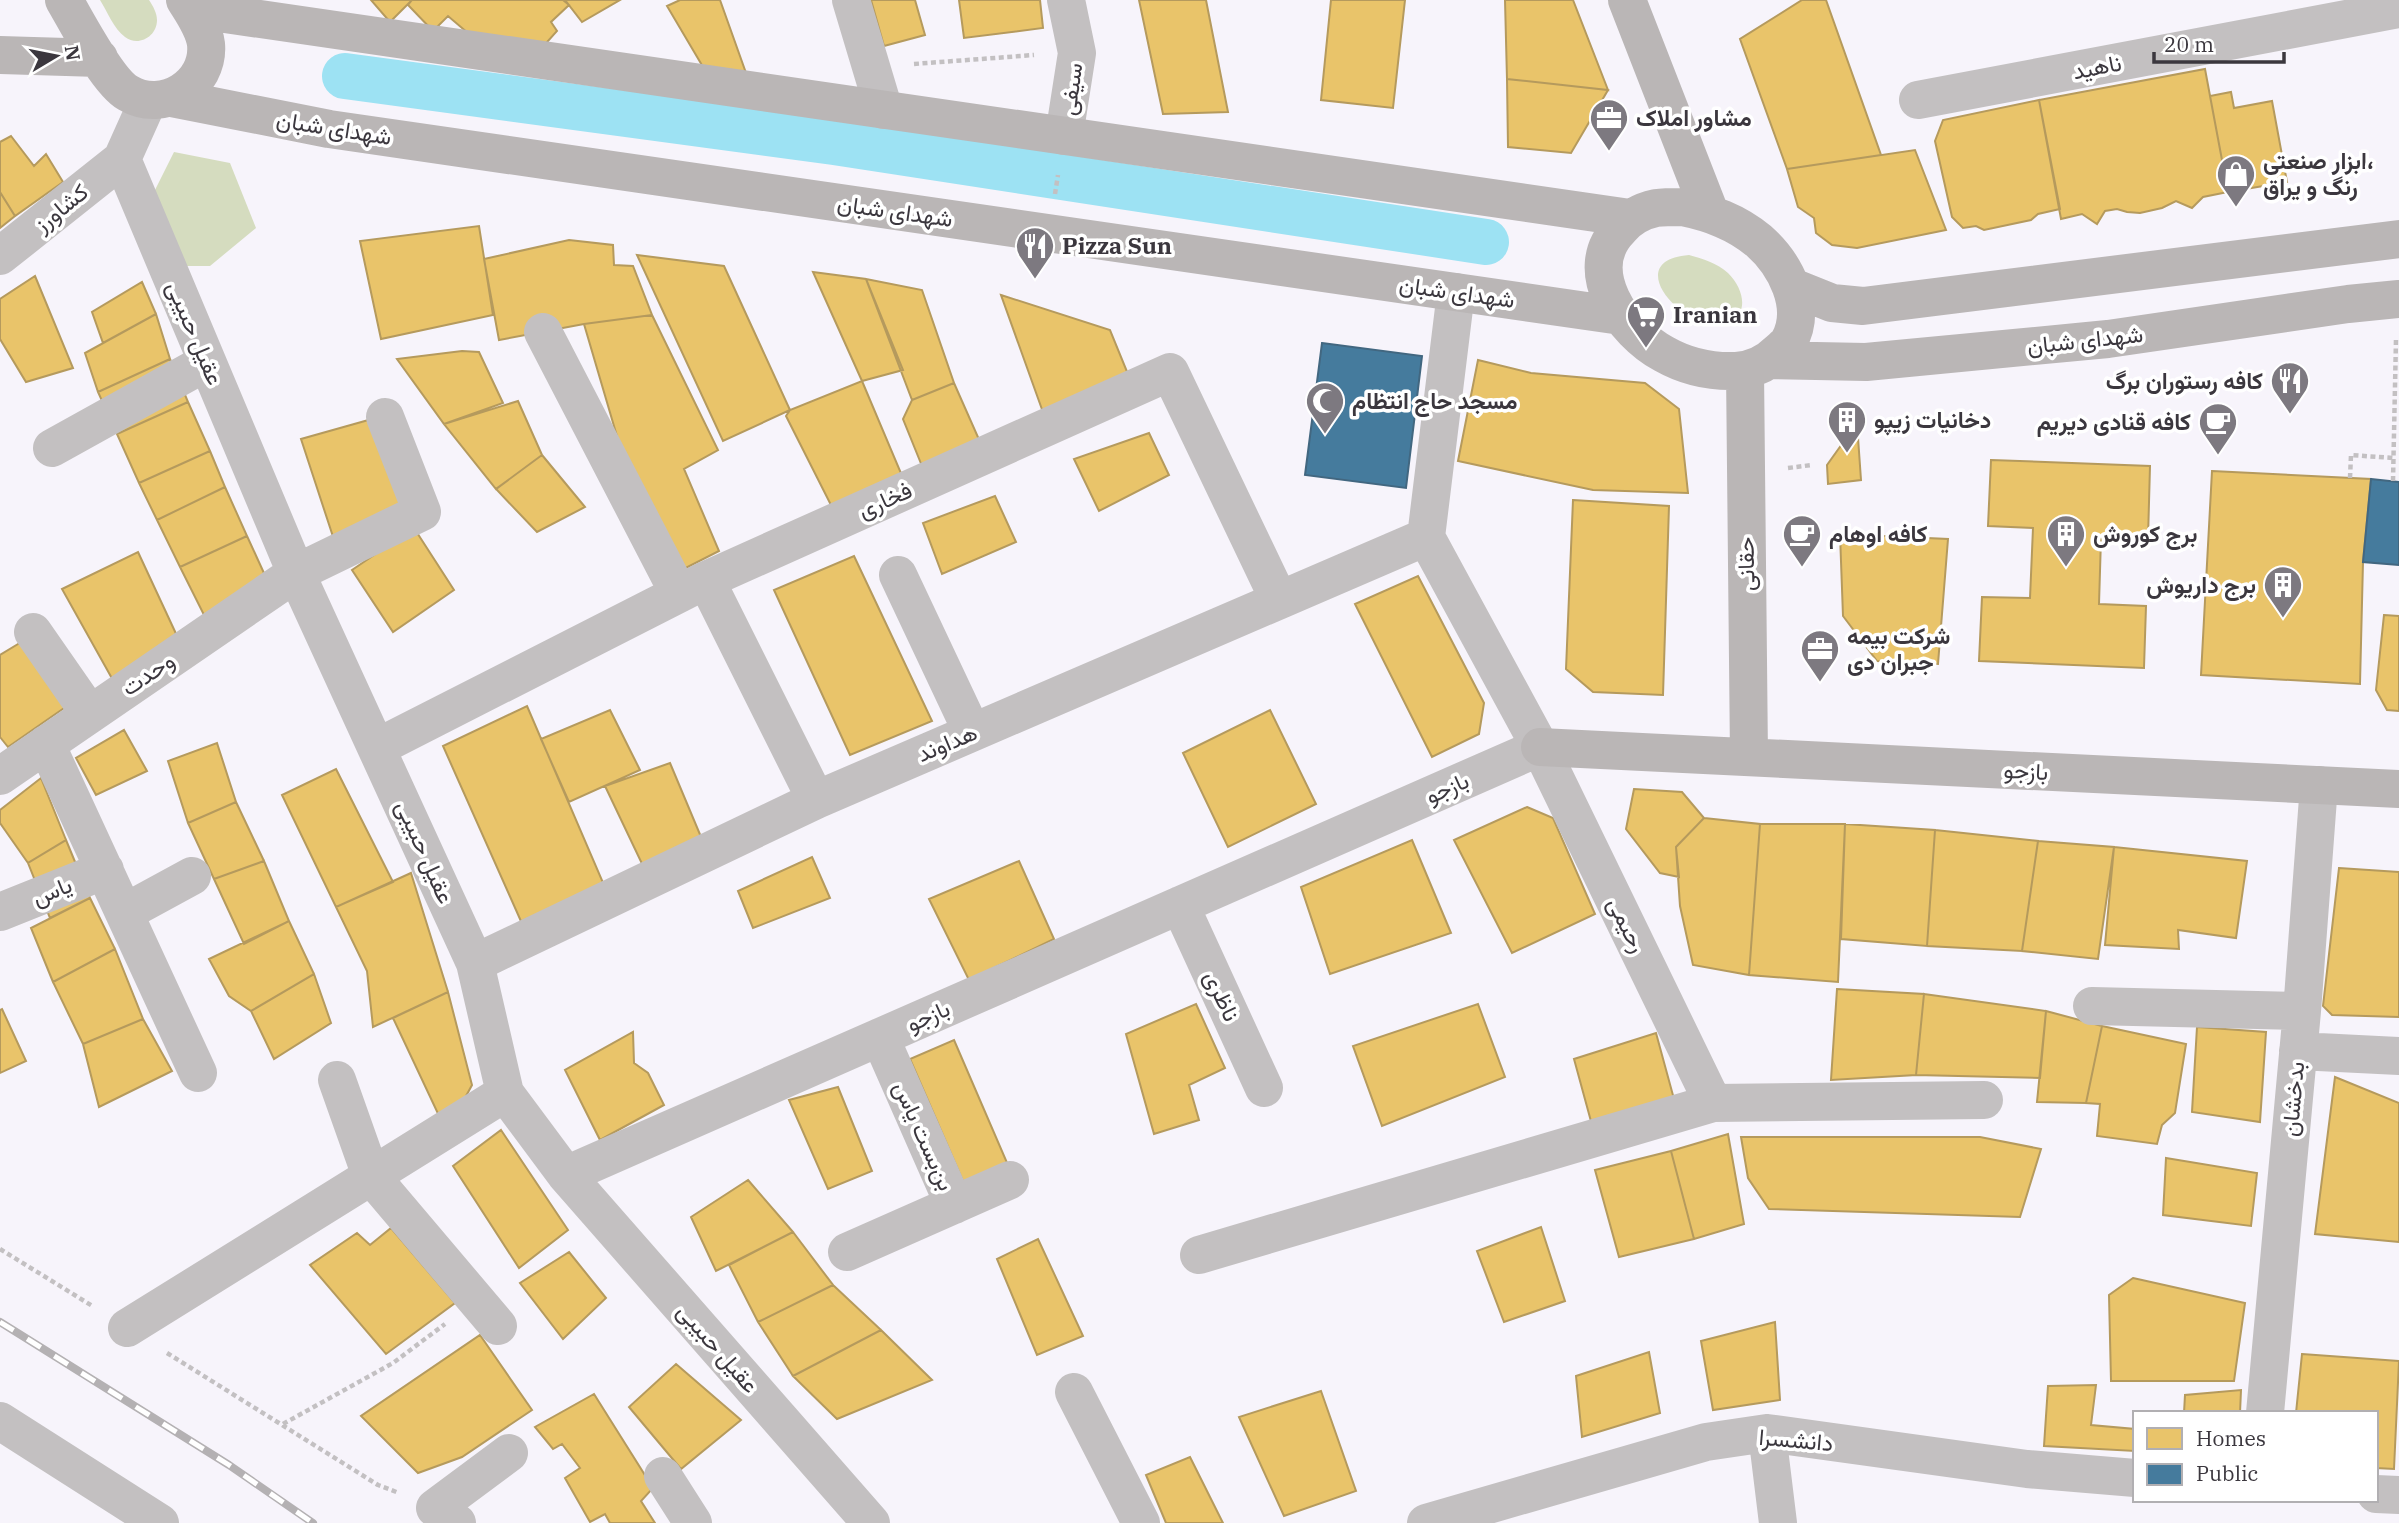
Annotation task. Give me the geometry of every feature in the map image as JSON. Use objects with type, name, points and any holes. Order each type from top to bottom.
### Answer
[{"type":"street","name":"شهدای شبان","points":[[64,0],[112,78],[127,93],[160,100],[329,129],[1620,316]]},
{"type":"street","points":[[851,0],[884,110]]},
{"type":"street","name":"سیفی","points":[[1064,136],[1077,53],[1066,0]]},
{"type":"street","points":[[1627,0],[1710,213]]},
{"type":"street","points":[[188,5],[884,110],[1630,218]]},
{"type":"street","points":[[122,159],[160,100],[191,86],[203,67],[206,44],[199,23],[188,5]]},
{"type":"street","name":"ناهید","points":[[1918,100],[2395,7]]},
{"type":"street","points":[[0,55],[99,58]]},
{"type":"street","name":"کشاورز","points":[[0,256],[122,159]]},
{"type":"street","name":"عقیل حبیبی","points":[[122,159],[296,573],[475,963],[505,1093],[566,1175],[867,1522]]},
{"type":"street","points":[[1682,207],[1710,213],[1737,225],[1760,242],[1779,263],[1792,287],[1796,314],[1789,341],[1757,365],[1717,372],[1689,366],[1663,354],[1640,337],[1620,316],[1608,291],[1603,265],[1611,238],[1630,218],[1655,208],[1682,207]]},
{"type":"street","points":[[1792,287],[1832,303],[1863,306],[2399,239]]},
{"type":"street","points":[[1426,537],[1456,292]]},
{"type":"street","name":"شهدای شبان","points":[[1757,365],[1866,362],[2095,340],[2398,299]]},
{"type":"street","points":[[543,332],[816,800]]},
{"type":"street","points":[[52,448],[207,362]]},
{"type":"street","name":"حقانی","points":[[1749,757],[1757,365]]},
{"type":"street","name":"فخاری","points":[[378,747],[693,587],[1170,372],[1279,600]]},
{"type":"street","name":"وحدت","points":[[0,776],[296,573],[422,512],[385,417]]},
{"type":"street","name":"هداوند","points":[[475,963],[816,800],[1426,537]]},
{"type":"street","name":"رحیمی","points":[[1426,537],[1540,747],[1713,1103]]},
{"type":"street","points":[[898,575],[972,732]]},
{"type":"street","points":[[33,632],[90,715]]},
{"type":"street","points":[[46,744],[198,1073]]},
{"type":"street","name":"بازجو","points":[[566,1175],[1540,747],[2399,789]]},
{"type":"street","name":"بدخشان","points":[[2265,1411],[2302,1011],[2319,785]]},
{"type":"street","name":"یاس","points":[[0,912],[105,870]]},
{"type":"street","points":[[124,913],[192,876]]},
{"type":"street","name":"ناظری","points":[[1180,905],[1264,1088]]},
{"type":"street","points":[[2092,1006],[2302,1011]]},
{"type":"street","name":"بن‌بست یاس","points":[[847,1252],[954,1205],[880,1037]]},
{"type":"street","points":[[2298,1051],[2399,1056]]},
{"type":"street","points":[[337,1080],[371,1176],[488,1313]]},
{"type":"street","points":[[127,1328],[505,1093]]},
{"type":"street","points":[[1199,1255],[1713,1103],[1984,1100]]},
{"type":"street","points":[[954,1205],[1010,1180]]},
{"type":"street","points":[[1074,1392],[1141,1523]]},
{"type":"street","points":[[0,1422],[160,1523]]},
{"type":"street","points":[[1766,1433],[1778,1523]]},
{"type":"street","name":"دانشسرا","points":[[1426,1523],[1706,1442],[1766,1433],[2027,1469],[2133,1478]]},
{"type":"street","points":[[446,1516],[509,1453]]},
{"type":"street","points":[[663,1476],[693,1523]]},
{"type":"street","points":[[2378,1494],[2399,1495]]},
{"type":"path","points":[[1050,233],[1064,136]]},
{"type":"path","points":[[2393,481],[2398,299]]},
{"type":"path","points":[[2350,478],[2351,455],[2393,458]]},
{"type":"path","points":[[0,1249],[378,1485],[446,1516]]},
{"type":"path","points":[[282,1424],[488,1313]]},
{"type":"green space","points":[[100,0],[149,0],[157,17],[154,31],[146,39],[130,40],[114,25]]},
{"type":"green space","points":[[174,152],[230,163],[256,228],[210,266],[181,266],[152,196]]},
{"type":"green space","points":[[1689,255],[1719,267],[1735,281],[1740,290],[1742,307],[1733,319],[1724,323],[1712,323],[1697,319],[1683,312],[1662,290],[1658,278],[1660,267],[1670,259]]},
{"type":"building: Homes","points":[[371,0],[412,0],[390,22]]},
{"type":"building: Homes","points":[[412,0],[563,0],[569,5],[551,22],[557,31],[540,50],[482,45],[448,16],[433,31],[408,5]]},
{"type":"building: Homes","points":[[565,0],[620,0],[582,22]]},
{"type":"building: Homes","points":[[680,0],[720,0],[746,73],[706,72],[667,6]]},
{"type":"building: Homes","points":[[871,0],[915,0],[925,35],[884,46]]},
{"type":"building: Homes","points":[[959,0],[1040,0],[1043,28],[964,38]]},
{"type":"building: Homes","points":[[1139,0],[1206,0],[1228,112],[1163,114]]},
{"type":"building: Homes","points":[[1331,0],[1405,0],[1393,108],[1321,100]]},
{"type":"building: Homes","points":[[1505,0],[1573,0],[1608,90],[1507,79]]},
{"type":"building: Homes","points":[[1802,0],[1826,0],[1881,155],[1787,169],[1740,39]]},
{"type":"building: Homes","points":[[2205,69],[2228,192],[2203,197],[2192,208],[2176,201],[2162,208],[2140,213],[2117,209],[2105,211],[2097,224],[2082,214],[2061,219],[2039,100]]},
{"type":"building: Homes","points":[[1507,79],[1608,90],[1571,153],[1508,147]]},
{"type":"building: Homes","points":[[2231,92],[2234,108],[2272,101],[2287,182],[2228,192],[2210,96]]},
{"type":"building: Homes","points":[[2039,100],[2060,209],[2038,214],[2031,220],[1984,230],[1976,226],[1963,228],[1952,217],[1935,141],[1943,120]]},
{"type":"building: Homes","points":[[11,136],[34,166],[46,154],[63,182],[15,216],[0,192],[0,142]]},
{"type":"building: Homes","points":[[1915,150],[1946,230],[1857,248],[1832,245],[1816,233],[1814,218],[1798,207],[1787,169]]},
{"type":"building: Homes","points":[[0,192],[15,216],[0,228]]},
{"type":"building: Homes","points":[[479,226],[493,315],[381,339],[360,241]]},
{"type":"building: Homes","points":[[569,240],[613,245],[614,265],[633,266],[652,315],[499,340],[484,259]]},
{"type":"building: Homes","points":[[637,255],[724,266],[790,410],[723,441]]},
{"type":"building: Homes","points":[[813,272],[866,279],[903,370],[862,381]]},
{"type":"building: Homes","points":[[35,276],[73,368],[26,382],[0,339],[0,299]]},
{"type":"building: Homes","points":[[866,279],[922,290],[954,383],[912,400]]},
{"type":"building: Homes","points":[[142,282],[156,314],[103,343],[92,312]]},
{"type":"building: Homes","points":[[1001,295],[1110,330],[1130,379],[1044,415]]},
{"type":"building: Homes","points":[[156,314],[170,359],[98,392],[85,353]]},
{"type":"building: Homes","points":[[652,315],[718,450],[684,469],[719,551],[668,577],[631,484],[584,324]]},
{"type":"building: Homes","points":[[462,351],[479,352],[503,403],[444,424],[397,359]]},
{"type":"building: Homes","points":[[170,359],[188,402],[117,434],[98,392]]},
{"type":"building: Homes","points":[[1478,360],[1531,373],[1645,383],[1679,409],[1688,493],[1593,490],[1458,461]]},
{"type":"building: Homes","points":[[862,381],[903,478],[834,511],[786,416],[790,410]]},
{"type":"building: Homes","points":[[954,383],[981,444],[924,471],[903,419],[912,400]]},
{"type":"building: Homes","points":[[518,401],[542,455],[496,489],[444,424]]},
{"type":"building: Homes","points":[[188,402],[210,451],[139,483],[117,434]]},
{"type":"building: Homes","points":[[372,419],[414,528],[340,558],[301,439]]},
{"type":"building: Homes","name":"دخانیات زیپو","points":[[1857,423],[1861,480],[1828,484],[1827,465]]},
{"type":"building: Homes","points":[[1149,433],[1169,475],[1099,511],[1074,459]]},
{"type":"building: Homes","points":[[210,451],[225,487],[157,520],[139,483]]},
{"type":"building: Homes","points":[[542,455],[585,507],[537,532],[496,489]]},
{"type":"building: Homes","name":"برج کوروش","points":[[1991,460],[2150,466],[2148,539],[2101,538],[2099,604],[2146,606],[2144,668],[1979,661],[1982,597],[2030,598],[2033,528],[1988,526]]},
{"type":"building: Homes","name":"برج داریوش","points":[[2212,471],[2371,479],[2363,562],[2360,684],[2201,675]]},
{"type":"building: Homes","points":[[225,487],[247,536],[180,567],[157,520]]},
{"type":"building: Homes","points":[[995,496],[1016,542],[942,574],[923,523]]},
{"type":"building: Homes","points":[[1573,500],[1669,506],[1663,695],[1593,692],[1566,669]]},
{"type":"building: Homes","points":[[414,528],[454,590],[393,632],[352,570]]},
{"type":"building: Homes","points":[[1840,534],[1948,539],[1938,664],[1877,661],[1843,616]]},
{"type":"building: Homes","points":[[247,536],[269,584],[205,617],[180,567]]},
{"type":"building: Homes","points":[[138,552],[178,638],[114,682],[62,589]]},
{"type":"building: Homes","points":[[854,556],[932,721],[850,755],[774,590]]},
{"type":"building: Homes","points":[[1418,576],[1484,703],[1479,734],[1432,757],[1355,604]]},
{"type":"building: Homes","points":[[2384,615],[2399,616],[2399,711],[2387,710],[2376,690]]},
{"type":"building: Homes","points":[[23,641],[67,706],[8,747],[0,737],[0,655]]},
{"type":"building: Homes","points":[[527,706],[604,885],[524,928],[443,746]]},
{"type":"building: Homes","points":[[610,710],[640,770],[569,802],[541,739]]},
{"type":"building: Homes","points":[[1270,710],[1316,804],[1228,847],[1183,753]]},
{"type":"building: Homes","points":[[124,730],[147,771],[96,795],[76,758]]},
{"type":"building: Homes","points":[[217,743],[236,802],[188,823],[168,761]]},
{"type":"building: Homes","points":[[670,763],[704,844],[644,868],[605,786]]},
{"type":"building: Homes","points":[[336,769],[393,882],[336,907],[282,795]]},
{"type":"building: Homes","points":[[41,778],[66,840],[28,863],[0,823],[0,810]]},
{"type":"building: Homes","points":[[1634,789],[1682,792],[1704,818],[1676,847],[1679,877],[1660,873],[1626,829]]},
{"type":"building: Homes","points":[[236,802],[264,861],[214,879],[188,823]]},
{"type":"building: Homes","points":[[1527,807],[1553,818],[1595,914],[1512,953],[1454,840]]},
{"type":"building: Homes","points":[[1704,818],[1760,824],[1749,975],[1693,965],[1680,906],[1676,847]]},
{"type":"building: Homes","points":[[1760,824],[1845,824],[1838,982],[1749,975]]},
{"type":"building: Homes","points":[[1845,824],[1935,830],[1927,946],[1841,939]]},
{"type":"building: Homes","points":[[1935,830],[2038,841],[2022,951],[1927,946]]},
{"type":"building: Homes","points":[[66,840],[90,898],[50,918],[28,863]]},
{"type":"building: Homes","points":[[1412,840],[1451,933],[1330,974],[1301,887]]},
{"type":"building: Homes","points":[[2038,841],[2114,847],[2098,959],[2022,951]]},
{"type":"building: Homes","points":[[2114,847],[2247,861],[2236,938],[2178,930],[2179,949],[2105,945]]},
{"type":"building: Homes","points":[[812,857],[830,898],[753,928],[738,891]]},
{"type":"building: Homes","points":[[264,861],[289,921],[244,944],[214,879]]},
{"type":"building: Homes","points":[[1019,861],[1054,939],[969,980],[929,899]]},
{"type":"building: Homes","points":[[2339,868],[2399,872],[2399,1017],[2332,1015],[2323,1006]]},
{"type":"building: Homes","points":[[411,873],[448,992],[373,1027],[367,971],[336,907]]},
{"type":"building: Homes","points":[[90,898],[115,949],[53,982],[31,928]]},
{"type":"building: Homes","points":[[289,921],[314,974],[251,1011],[229,996],[209,959]]},
{"type":"building: Homes","points":[[115,949],[143,1019],[83,1044],[53,982]]},
{"type":"building: Homes","points":[[314,974],[331,1023],[274,1059],[251,1011]]},
{"type":"building: Homes","points":[[1837,989],[1924,994],[1916,1075],[1831,1080]]},
{"type":"building: Homes","points":[[448,992],[472,1085],[460,1107],[441,1120],[393,1018]]},
{"type":"building: Homes","points":[[1924,994],[2046,1011],[2040,1078],[1916,1075]]},
{"type":"building: Homes","points":[[1196,1004],[1225,1068],[1189,1085],[1199,1120],[1154,1134],[1126,1034]]},
{"type":"building: Homes","points":[[1478,1004],[1505,1077],[1382,1126],[1353,1046]]},
{"type":"building: Homes","points":[[2,1009],[26,1061],[0,1073],[0,1010]]},
{"type":"building: Homes","points":[[2046,1011],[2102,1026],[2086,1103],[2037,1102]]},
{"type":"building: Homes","points":[[143,1019],[172,1071],[99,1107],[83,1044]]},
{"type":"building: Homes","points":[[2102,1026],[2186,1044],[2175,1113],[2162,1125],[2157,1144],[2097,1136],[2100,1104],[2086,1103]]},
{"type":"building: Homes","points":[[2197,1027],[2266,1032],[2260,1122],[2192,1112]]},
{"type":"building: Homes","points":[[633,1032],[634,1063],[648,1073],[664,1105],[600,1140],[565,1070]]},
{"type":"building: Homes","points":[[1656,1033],[1674,1099],[1592,1125],[1574,1059]]},
{"type":"building: Homes","points":[[954,1040],[1011,1172],[968,1193],[910,1059]]},
{"type":"building: Homes","points":[[2335,1077],[2399,1103],[2399,1242],[2315,1234]]},
{"type":"building: Homes","points":[[838,1087],[872,1171],[828,1189],[789,1100]]},
{"type":"building: Homes","points":[[501,1130],[568,1230],[519,1268],[453,1166]]},
{"type":"building: Homes","points":[[1728,1134],[1744,1224],[1694,1239],[1671,1151]]},
{"type":"building: Homes","points":[[1741,1137],[1980,1137],[2041,1149],[2020,1217],[1769,1209],[1748,1178]]},
{"type":"building: Homes","points":[[1671,1151],[1694,1239],[1619,1257],[1595,1170]]},
{"type":"building: Homes","points":[[2166,1158],[2257,1173],[2251,1226],[2163,1215]]},
{"type":"building: Homes","points":[[748,1180],[793,1232],[716,1271],[691,1217]]},
{"type":"building: Homes","points":[[1541,1227],[1565,1301],[1504,1322],[1477,1251]]},
{"type":"building: Homes","points":[[391,1228],[455,1303],[386,1354],[310,1265],[357,1233],[370,1245]]},
{"type":"building: Homes","points":[[793,1232],[833,1285],[758,1322],[729,1265]]},
{"type":"building: Homes","points":[[1038,1239],[1083,1336],[1037,1355],[997,1259]]},
{"type":"building: Homes","points":[[569,1252],[606,1298],[563,1339],[520,1283]]},
{"type":"building: Homes","points":[[2133,1278],[2245,1303],[2234,1381],[2111,1381],[2109,1295]]},
{"type":"building: Homes","points":[[833,1285],[881,1330],[793,1376],[758,1322]]},
{"type":"building: Homes","points":[[1775,1322],[1780,1400],[1713,1410],[1701,1341]]},
{"type":"building: Homes","points":[[881,1330],[932,1380],[837,1419],[793,1376]]},
{"type":"building: Homes","points":[[480,1335],[532,1410],[462,1457],[418,1473],[361,1416]]},
{"type":"building: Homes","points":[[1649,1352],[1660,1413],[1582,1437],[1576,1376]]},
{"type":"building: Homes","points":[[2302,1354],[2399,1361],[2394,1469],[2378,1468],[2378,1411],[2296,1411]]},
{"type":"building: Homes","points":[[676,1364],[741,1420],[681,1469],[629,1407]]},
{"type":"building: Homes","points":[[2096,1385],[2091,1425],[2133,1429],[2133,1451],[2044,1446],[2048,1386]]},
{"type":"building: Homes","points":[[2241,1390],[2240,1411],[2184,1411],[2185,1395]]},
{"type":"building: Homes","points":[[1321,1391],[1356,1491],[1284,1516],[1239,1417]]},
{"type":"building: Homes","points":[[594,1394],[653,1488],[641,1501],[655,1523],[610,1523],[605,1514],[590,1522],[565,1478],[580,1468],[562,1444],[553,1449],[535,1427]]},
{"type":"building: Homes","points":[[1190,1457],[1223,1523],[1166,1523],[1146,1475]]},
{"type":"building: Public","points":[[1322,343],[1422,356],[1406,488],[1305,475]]},
{"type":"building: Public","points":[[2371,479],[2399,482],[2399,565],[2363,562]]},
{"type":"waterway","points":[[345,76],[834,142],[1486,242]]},
{"type":"railway","points":[[0,1322],[229,1465],[313,1523]]},
{"type":"place","name":"مشاور املاک","points":[[1609,152]]},
{"type":"place","name":"ابزار صنعتی، رنگ و یراق","points":[[2236,208]]},
{"type":"place","name":"Pizza Sun","points":[[1035,280]]},
{"type":"place","name":"Iranian","points":[[1646,349]]},
{"type":"place","name":"کافه رستوران برگ","points":[[2290,415]]},
{"type":"place","name":"مسجد حاج انتظام","points":[[1325,435]]},
{"type":"place","name":"دخانیات زیپو","points":[[1847,454]]},
{"type":"place","name":"کافه قنادی دیریم","points":[[2218,456]]},
{"type":"place","name":"کافه اوهام","points":[[1802,568]]},
{"type":"place","name":"برج کوروش","points":[[2066,568]]},
{"type":"place","name":"برج داریوش","points":[[2283,619]]},
{"type":"place","name":"شرکت بیمه جبران دی","points":[[1820,683]]}]
